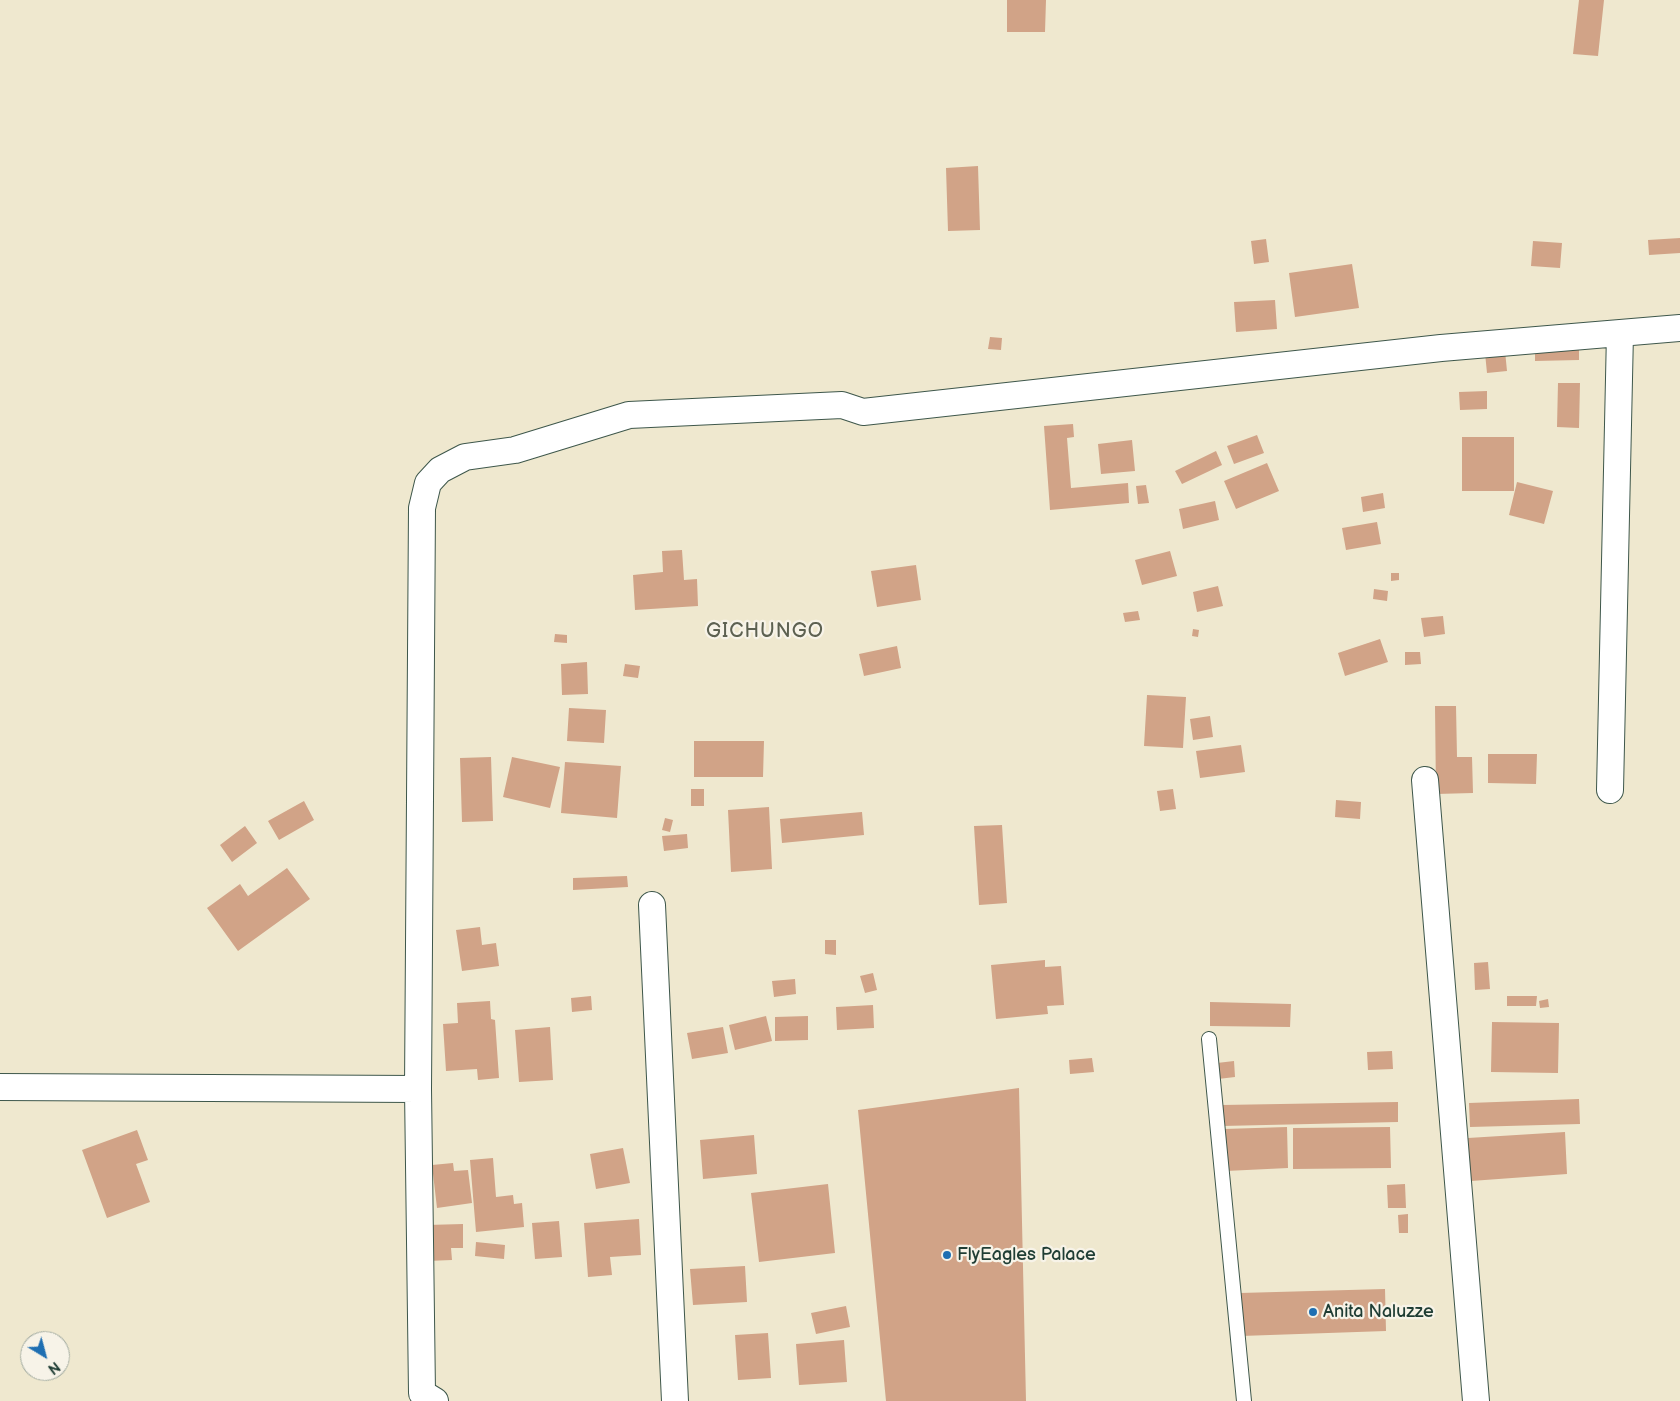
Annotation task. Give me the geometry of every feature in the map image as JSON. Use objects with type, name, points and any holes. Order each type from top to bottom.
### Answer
[{"type":"street","points":[[436,1401],[422,1393],[418,1089],[422,508],[428,483],[440,470],[466,457],[515,450],[629,415],[842,405],[863,412],[1431,349],[1680,328]]},
{"type":"street","points":[[1610,790],[1620,333]]},
{"type":"street","points":[[1426,780],[1476,1401]]},
{"type":"street","points":[[652,905],[675,1401]]},
{"type":"street","points":[[0,1087],[418,1089]]},
{"type":"lane","points":[[1209,1039],[1244,1401]]},
{"type":"building","points":[[1007,0],[1046,0],[1045,32],[1007,32]]},
{"type":"building","points":[[1579,0],[1604,0],[1598,56],[1573,54]]},
{"type":"building","points":[[978,166],[980,230],[948,231],[946,168]]},
{"type":"building","points":[[1680,238],[1680,253],[1649,255],[1648,240]]},
{"type":"building","points":[[1266,239],[1269,262],[1254,264],[1251,241]]},
{"type":"building","points":[[1533,241],[1562,243],[1560,268],[1531,266]]},
{"type":"building","points":[[1352,264],[1359,308],[1295,317],[1289,273]]},
{"type":"building","points":[[1275,300],[1277,329],[1236,332],[1234,302]]},
{"type":"building","points":[[990,337],[1002,338],[1001,350],[988,349]]},
{"type":"building","points":[[1579,346],[1579,360],[1535,361],[1535,347]]},
{"type":"building","points":[[1505,351],[1507,371],[1487,373],[1485,353]]},
{"type":"building","points":[[1558,383],[1580,383],[1579,428],[1557,427]]},
{"type":"building","points":[[1487,391],[1487,409],[1460,410],[1459,392]]},
{"type":"building","points":[[1073,424],[1074,437],[1067,438],[1071,488],[1128,483],[1129,503],[1050,510],[1044,426]]},
{"type":"building","points":[[1257,435],[1264,453],[1234,464],[1227,446]]},
{"type":"building","points":[[1462,437],[1514,437],[1514,491],[1462,491]]},
{"type":"building","points":[[1132,440],[1135,471],[1101,474],[1098,444]]},
{"type":"building","points":[[1216,451],[1222,465],[1182,484],[1175,471]]},
{"type":"building","points":[[1267,463],[1279,491],[1236,509],[1224,481]]},
{"type":"building","points":[[1517,482],[1553,491],[1544,524],[1509,515]]},
{"type":"building","points":[[1146,485],[1149,503],[1138,504],[1136,486]]},
{"type":"building","points":[[1383,493],[1385,508],[1363,512],[1361,497]]},
{"type":"building","points":[[1215,501],[1219,520],[1183,529],[1179,509]]},
{"type":"building","points":[[1377,522],[1381,544],[1346,550],[1342,528]]},
{"type":"building","points":[[682,550],[684,580],[697,579],[698,606],[635,610],[633,575],[663,572],[662,551]]},
{"type":"building","points":[[1170,551],[1177,576],[1142,585],[1135,560]]},
{"type":"building","points":[[916,565],[921,600],[877,607],[871,571]]},
{"type":"building","points":[[1391,573],[1399,573],[1399,580],[1391,581]]},
{"type":"building","points":[[1218,586],[1223,606],[1197,612],[1193,592]]},
{"type":"building","points":[[1374,589],[1388,591],[1387,601],[1373,599]]},
{"type":"building","points":[[1138,611],[1140,620],[1125,622],[1123,613]]},
{"type":"building","points":[[1443,616],[1445,634],[1424,637],[1421,618]]},
{"type":"building","points":[[1193,629],[1199,630],[1198,637],[1192,636]]},
{"type":"building","points":[[555,634],[567,635],[567,643],[554,642]]},
{"type":"building","points":[[1380,639],[1388,662],[1345,676],[1338,653]]},
{"type":"building","points":[[897,646],[901,668],[864,676],[859,654]]},
{"type":"building","points":[[1405,652],[1420,652],[1421,664],[1405,665]]},
{"type":"building","points":[[587,662],[588,694],[562,695],[561,664]]},
{"type":"building","points":[[625,664],[640,666],[638,678],[623,676]]},
{"type":"building","points":[[1147,695],[1186,697],[1183,748],[1144,746]]},
{"type":"building","points":[[1435,706],[1456,706],[1457,757],[1472,757],[1473,793],[1436,794]]},
{"type":"building","points":[[569,708],[606,710],[604,743],[567,741]]},
{"type":"building","points":[[1210,716],[1213,737],[1193,740],[1190,719]]},
{"type":"building","points":[[694,741],[764,741],[763,777],[694,777]]},
{"type":"building","points":[[1241,745],[1245,772],[1200,778],[1196,751]]},
{"type":"building","points":[[1488,754],[1537,754],[1536,784],[1488,783]]},
{"type":"building","points":[[491,757],[493,821],[462,822],[460,758]]},
{"type":"building","points":[[512,757],[560,767],[550,808],[503,797]]},
{"type":"building","points":[[565,762],[621,766],[617,818],[561,813]]},
{"type":"building","points":[[691,789],[704,789],[704,806],[691,806]]},
{"type":"building","points":[[1173,789],[1176,809],[1160,811],[1157,791]]},
{"type":"building","points":[[1336,800],[1361,802],[1360,819],[1335,817]]},
{"type":"building","points":[[304,801],[314,820],[279,840],[268,821]]},
{"type":"building","points":[[769,807],[772,869],[731,872],[728,810]]},
{"type":"building","points":[[862,812],[864,835],[782,843],[780,819]]},
{"type":"building","points":[[665,818],[673,820],[670,832],[662,830]]},
{"type":"building","points":[[1002,825],[1007,903],[979,905],[974,826]]},
{"type":"building","points":[[245,826],[257,843],[232,862],[220,845]]},
{"type":"building","points":[[687,834],[688,848],[664,851],[662,836]]},
{"type":"building","points":[[287,868],[310,899],[238,951],[207,908],[240,884],[248,896]]},
{"type":"building","points":[[627,876],[628,887],[573,890],[573,878]]},
{"type":"building","points":[[480,927],[482,945],[496,943],[499,966],[462,971],[456,930]]},
{"type":"building","points":[[825,940],[836,940],[836,955],[825,954]]},
{"type":"building","points":[[1045,960],[1045,967],[1061,966],[1064,1005],[1047,1006],[1048,1014],[996,1019],[991,965]]},
{"type":"building","points":[[1488,962],[1490,989],[1475,990],[1474,963]]},
{"type":"building","points":[[873,973],[877,990],[865,993],[860,976]]},
{"type":"building","points":[[795,979],[796,994],[774,997],[772,981]]},
{"type":"building","points":[[591,996],[592,1010],[572,1012],[571,998]]},
{"type":"building","points":[[1507,996],[1537,996],[1536,1006],[1507,1006]]},
{"type":"building","points":[[1548,999],[1549,1007],[1540,1008],[1539,1001]]},
{"type":"building","points":[[490,1001],[491,1019],[495,1020],[499,1078],[478,1080],[477,1069],[446,1071],[443,1024],[458,1023],[457,1003]]},
{"type":"building","points":[[1210,1002],[1291,1004],[1290,1027],[1210,1026]]},
{"type":"building","points":[[873,1005],[874,1028],[837,1030],[836,1007]]},
{"type":"building","points":[[766,1016],[772,1041],[735,1050],[729,1025]]},
{"type":"building","points":[[808,1016],[808,1040],[775,1041],[775,1017]]},
{"type":"building","points":[[1492,1022],[1559,1023],[1558,1073],[1491,1072]]},
{"type":"building","points":[[550,1027],[553,1080],[519,1082],[515,1030]]},
{"type":"building","points":[[723,1027],[728,1053],[692,1059],[687,1033]]},
{"type":"building","points":[[1392,1051],[1393,1069],[1368,1070],[1367,1052]]},
{"type":"building","points":[[1092,1058],[1094,1072],[1070,1074],[1069,1060]]},
{"type":"building","points":[[1234,1061],[1235,1077],[1218,1079],[1217,1063]]},
{"type":"building","name":"FlyEagles Palace","points":[[1019,1088],[1026,1401],[886,1401],[858,1110]]},
{"type":"building","points":[[1579,1099],[1580,1124],[1470,1127],[1469,1103]]},
{"type":"building","points":[[1398,1102],[1398,1122],[1222,1126],[1222,1105]]},
{"type":"building","points":[[1287,1127],[1288,1168],[1226,1171],[1224,1129]]},
{"type":"building","points":[[1390,1127],[1391,1168],[1293,1169],[1293,1128]]},
{"type":"building","points":[[137,1130],[148,1160],[136,1164],[150,1202],[107,1218],[82,1150]]},
{"type":"building","points":[[1565,1132],[1567,1174],[1471,1181],[1468,1138]]},
{"type":"building","points":[[754,1135],[757,1174],[703,1179],[700,1140]]},
{"type":"building","points":[[623,1148],[630,1183],[596,1189],[590,1154]]},
{"type":"building","points":[[493,1158],[496,1197],[513,1195],[514,1204],[522,1203],[524,1227],[476,1232],[470,1160]]},
{"type":"building","points":[[453,1163],[454,1171],[468,1170],[472,1203],[437,1208],[432,1165]]},
{"type":"building","points":[[828,1184],[835,1253],[759,1262],[751,1193]]},
{"type":"building","points":[[1405,1184],[1406,1208],[1388,1208],[1387,1185]]},
{"type":"building","points":[[1408,1214],[1408,1233],[1399,1233],[1398,1215]]},
{"type":"building","points":[[639,1219],[641,1255],[610,1257],[612,1275],[588,1277],[584,1223]]},
{"type":"building","points":[[559,1221],[562,1257],[535,1259],[532,1223]]},
{"type":"building","points":[[463,1224],[463,1248],[451,1248],[452,1260],[427,1261],[427,1225]]},
{"type":"building","points":[[476,1242],[505,1245],[504,1259],[475,1256]]},
{"type":"building","points":[[745,1266],[747,1302],[693,1305],[690,1269]]},
{"type":"building","name":"Anita Naluzze","points":[[1385,1289],[1386,1331],[1241,1336],[1240,1293]]},
{"type":"building","points":[[846,1306],[850,1327],[816,1334],[811,1313]]},
{"type":"building","points":[[768,1333],[771,1378],[738,1380],[735,1335]]},
{"type":"building","points":[[844,1340],[847,1382],[799,1385],[796,1344]]},
{"type":"place","name":"FlyEagles Palace","points":[[947,1255]]},
{"type":"place","name":"Anita Naluzze","points":[[1313,1312]]},
{"type":"district","name":"GICHUNGO","points":[[765,632]]}]
